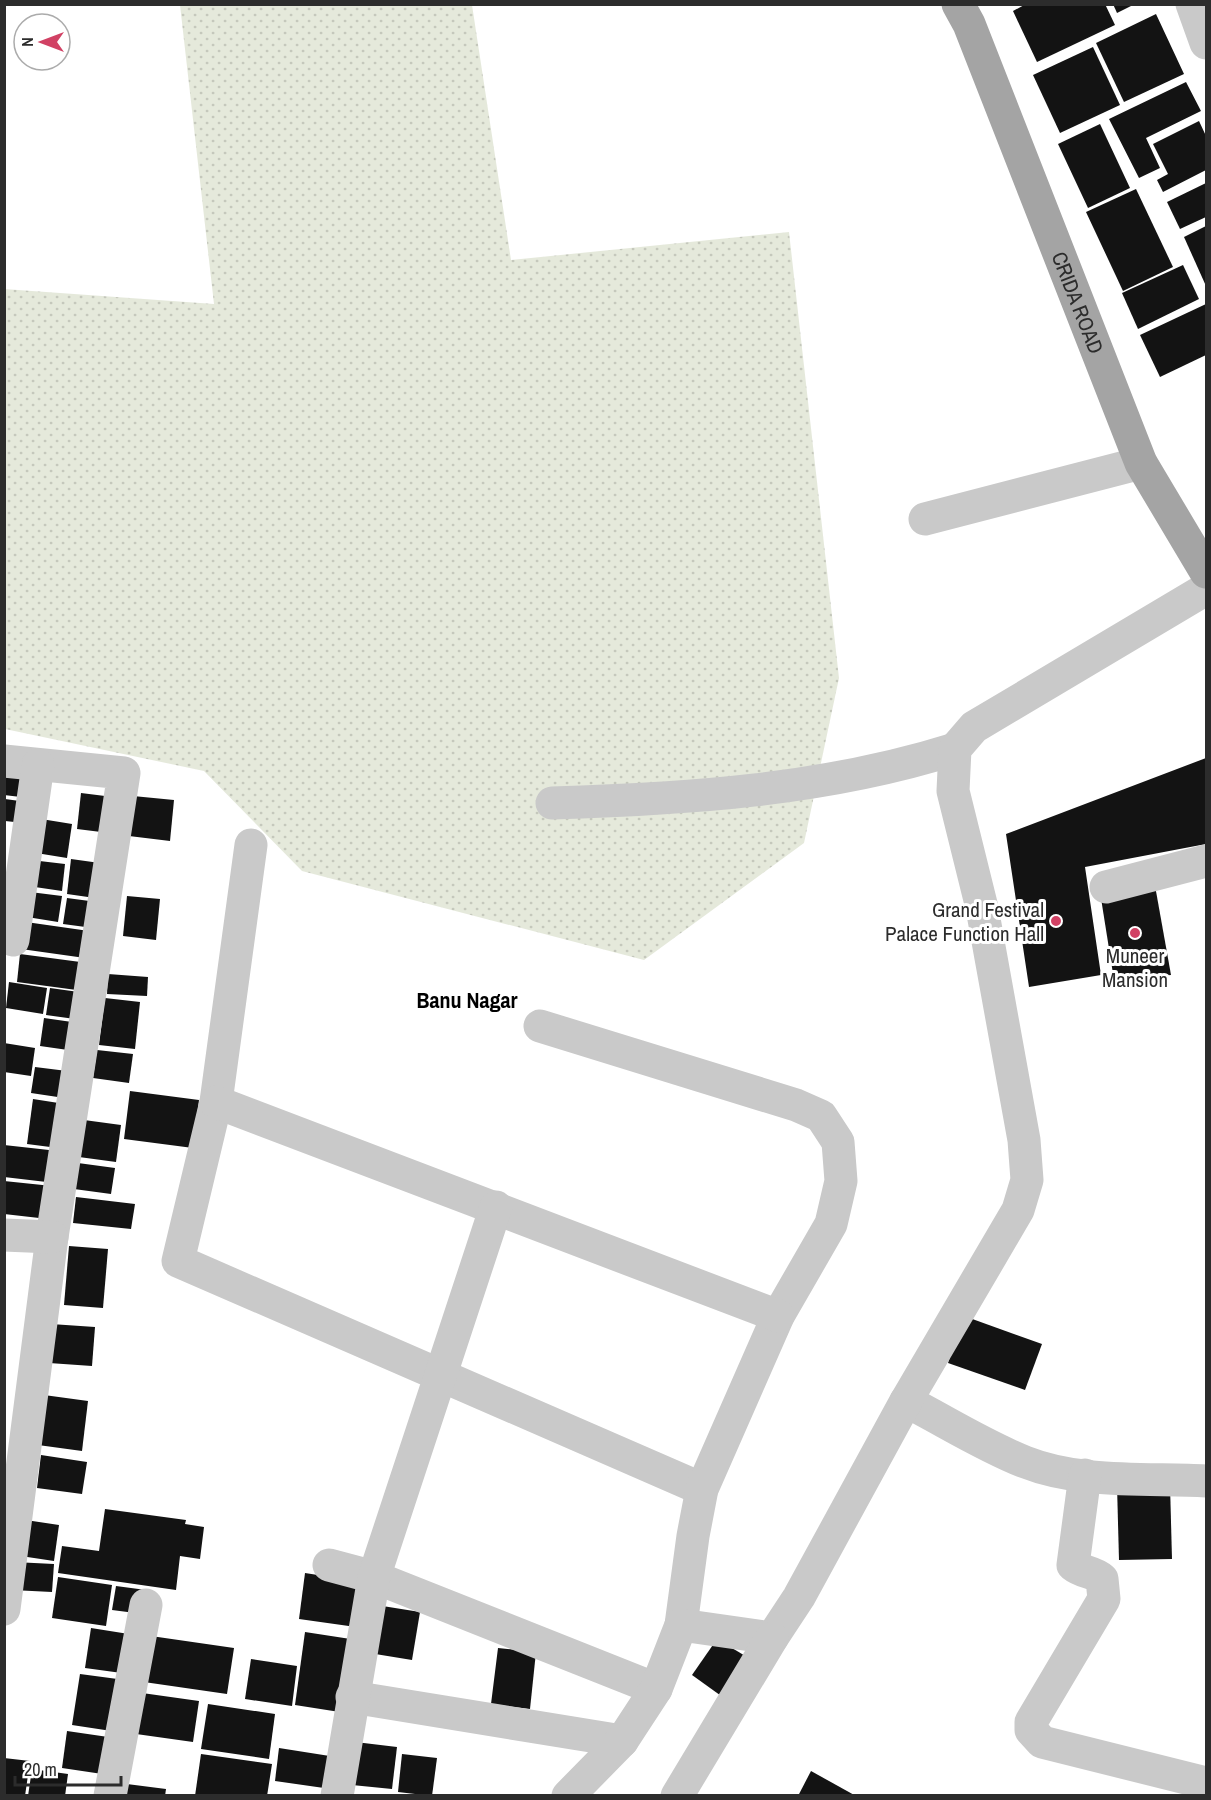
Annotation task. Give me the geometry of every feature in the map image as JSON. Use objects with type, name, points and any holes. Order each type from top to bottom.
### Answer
[{"type":"main road","name":"CRIDA ROAD","points":[[966,11],[1141,463],[1206,572]]},
{"type":"street","points":[[1192,4],[1206,43]]},
{"type":"street","points":[[925,519],[1141,463]]},
{"type":"street","points":[[552,803],[624,801],[828,781],[895,768],[954,749],[974,727],[1206,589]]},
{"type":"street","points":[[677,1796],[772,1638],[799,1598],[906,1401],[1018,1210],[1027,1180],[1024,1140],[982,908],[953,791],[954,749]]},
{"type":"street","points":[[4,761],[124,773],[52,1237],[4,1609]]},
{"type":"street","points":[[13,940],[38,765]]},
{"type":"street","points":[[250,845],[216,1102],[178,1261],[440,1373],[702,1489]]},
{"type":"street","points":[[1106,886],[1206,861]]},
{"type":"street","points":[[540,1026],[796,1105],[821,1116],[838,1142],[841,1181],[831,1224],[778,1316],[702,1489],[681,1625],[656,1689],[622,1741],[568,1796]]},
{"type":"street","points":[[216,1102],[778,1316]]},
{"type":"street","points":[[342,1795],[352,1697],[374,1577],[496,1207]]},
{"type":"street","points":[[4,1235],[52,1237]]},
{"type":"street","points":[[906,1401],[1024,1462],[1054,1471],[1085,1475],[1206,1481]]},
{"type":"street","points":[[1085,1475],[1074,1565],[1081,1571],[1095,1573],[1102,1580],[1105,1589],[1104,1599],[1031,1722],[1031,1730],[1042,1742],[1206,1783]]},
{"type":"street","points":[[329,1565],[374,1577],[656,1689]]},
{"type":"street","points":[[110,1796],[146,1605]]},
{"type":"street","points":[[681,1625],[772,1638]]},
{"type":"street","points":[[352,1697],[622,1741]]},
{"type":"shaded area","points":[[180,5],[472,5],[511,260],[789,232],[839,678],[804,843],[644,960],[302,871],[204,771],[5,729],[4,289],[214,304]]},
{"type":"building","points":[[1026,4],[1105,4],[1115,25],[1037,62],[1013,11]]},
{"type":"building","points":[[1113,4],[1135,4],[1117,13]]},
{"type":"building","points":[[1156,14],[1184,74],[1124,102],[1096,43]]},
{"type":"building","points":[[1093,47],[1120,105],[1060,133],[1033,75]]},
{"type":"building","points":[[1186,82],[1201,111],[1146,138],[1160,168],[1139,178],[1109,119]]},
{"type":"building","points":[[1199,121],[1206,136],[1206,170],[1163,192],[1157,180],[1168,174],[1153,144]]},
{"type":"building","points":[[1100,124],[1130,188],[1088,208],[1058,144]]},
{"type":"building","points":[[1206,183],[1206,217],[1180,229],[1167,202]]},
{"type":"building","points":[[1136,189],[1173,267],[1123,291],[1086,212]]},
{"type":"building","points":[[1206,226],[1206,286],[1184,237]]},
{"type":"building","points":[[1183,265],[1199,299],[1138,329],[1122,293]]},
{"type":"building","points":[[1206,304],[1206,355],[1160,377],[1140,335]]},
{"type":"building","name":"Grand Festival Palace Function Hall","points":[[1206,758],[1206,844],[1085,867],[1101,975],[1029,987],[1006,834]]},
{"type":"building","points":[[4,766],[33,769],[29,798],[4,795]]},
{"type":"building","points":[[81,793],[105,796],[101,832],[77,829]]},
{"type":"building","points":[[133,796],[174,800],[170,841],[129,836]]},
{"type":"building","points":[[5,799],[27,802],[24,823],[5,821]]},
{"type":"building","points":[[35,818],[72,824],[67,858],[30,852]]},
{"type":"building","points":[[71,859],[107,864],[102,899],[67,894]]},
{"type":"building","points":[[31,860],[65,864],[62,891],[28,886]]},
{"type":"building","name":"Muneer Mansion","points":[[1154,880],[1171,975],[1114,980],[1100,892]]},
{"type":"building","points":[[30,892],[62,896],[58,922],[27,917]]},
{"type":"building","points":[[127,896],[160,899],[156,940],[123,936]]},
{"type":"building","points":[[67,898],[97,902],[93,928],[63,924]]},
{"type":"building","points":[[26,922],[89,931],[85,958],[21,949]]},
{"type":"building","points":[[20,954],[88,963],[84,991],[17,982]]},
{"type":"building","points":[[108,974],[148,977],[147,996],[107,994]]},
{"type":"building","points":[[9,982],[47,988],[43,1014],[6,1008]]},
{"type":"building","points":[[50,988],[86,993],[82,1020],[46,1015]]},
{"type":"building","points":[[105,998],[140,1002],[135,1049],[99,1045]]},
{"type":"building","points":[[44,1018],[79,1023],[75,1051],[40,1046]]},
{"type":"building","points":[[4,1043],[35,1048],[31,1076],[4,1072]]},
{"type":"building","points":[[97,1050],[133,1054],[129,1083],[93,1078]]},
{"type":"building","points":[[35,1067],[75,1072],[71,1099],[31,1093]]},
{"type":"building","points":[[130,1091],[199,1100],[193,1148],[124,1139]]},
{"type":"building","points":[[33,1099],[65,1104],[58,1148],[27,1144]]},
{"type":"building","points":[[84,1120],[121,1125],[116,1162],[79,1157]]},
{"type":"building","points":[[4,1145],[58,1151],[55,1183],[4,1177]]},
{"type":"building","points":[[78,1163],[115,1168],[111,1194],[74,1189]]},
{"type":"building","points":[[4,1181],[52,1186],[48,1219],[4,1214]]},
{"type":"building","points":[[76,1197],[135,1204],[131,1229],[73,1223]]},
{"type":"building","points":[[69,1246],[108,1249],[103,1308],[64,1305]]},
{"type":"building","points":[[964,1316],[1042,1344],[1025,1390],[948,1363]]},
{"type":"building","points":[[51,1324],[95,1327],[92,1366],[49,1363]]},
{"type":"building","points":[[44,1395],[88,1401],[82,1451],[38,1445]]},
{"type":"building","points":[[41,1455],[87,1462],[82,1494],[37,1488]]},
{"type":"building","points":[[1170,1484],[1172,1559],[1119,1560],[1117,1485]]},
{"type":"building","points":[[105,1509],[186,1520],[185,1524],[204,1527],[200,1559],[180,1556],[176,1590],[58,1573],[62,1546],[99,1551]]},
{"type":"building","points":[[19,1519],[59,1525],[54,1561],[14,1555]]},
{"type":"building","points":[[14,1562],[54,1564],[52,1592],[12,1590]]},
{"type":"building","points":[[305,1573],[369,1583],[363,1628],[299,1619]]},
{"type":"building","points":[[58,1577],[112,1585],[106,1626],[52,1618]]},
{"type":"building","points":[[116,1586],[146,1590],[143,1614],[112,1610]]},
{"type":"building","points":[[370,1604],[420,1612],[412,1660],[363,1652]]},
{"type":"building","points":[[91,1628],[135,1635],[129,1674],[85,1668]]},
{"type":"building","points":[[305,1632],[357,1640],[346,1713],[295,1705]]},
{"type":"building","points":[[144,1635],[234,1648],[227,1694],[137,1681]]},
{"type":"building","points":[[717,1639],[752,1660],[724,1698],[692,1675]]},
{"type":"building","points":[[498,1648],[536,1652],[530,1709],[491,1704]]},
{"type":"building","points":[[251,1659],[297,1666],[292,1706],[245,1699]]},
{"type":"building","points":[[80,1674],[125,1680],[118,1732],[72,1725]]},
{"type":"building","points":[[135,1692],[199,1701],[193,1742],[129,1733]]},
{"type":"building","points":[[208,1704],[275,1714],[269,1759],[201,1749]]},
{"type":"building","points":[[67,1731],[115,1738],[109,1775],[62,1768]]},
{"type":"building","points":[[347,1741],[397,1747],[392,1789],[342,1784]]},
{"type":"building","points":[[279,1748],[336,1757],[331,1789],[275,1781]]},
{"type":"building","points":[[201,1754],[272,1764],[267,1796],[195,1796]]},
{"type":"building","points":[[402,1754],[437,1758],[432,1796],[398,1792]]},
{"type":"building","points":[[4,1758],[30,1761],[25,1796],[4,1796]]},
{"type":"building","points":[[32,1769],[68,1774],[65,1796],[28,1796]]},
{"type":"building","points":[[811,1771],[856,1796],[798,1796]]},
{"type":"building","points":[[119,1783],[166,1789],[165,1796],[117,1796]]},
{"type":"place","name":"Grand Festival Palace Function Hall","points":[[1056,921]]},
{"type":"place","name":"Muneer Mansion","points":[[1135,933]]},
{"type":"district","name":"Banu Nagar","points":[[467,1000]]}]
